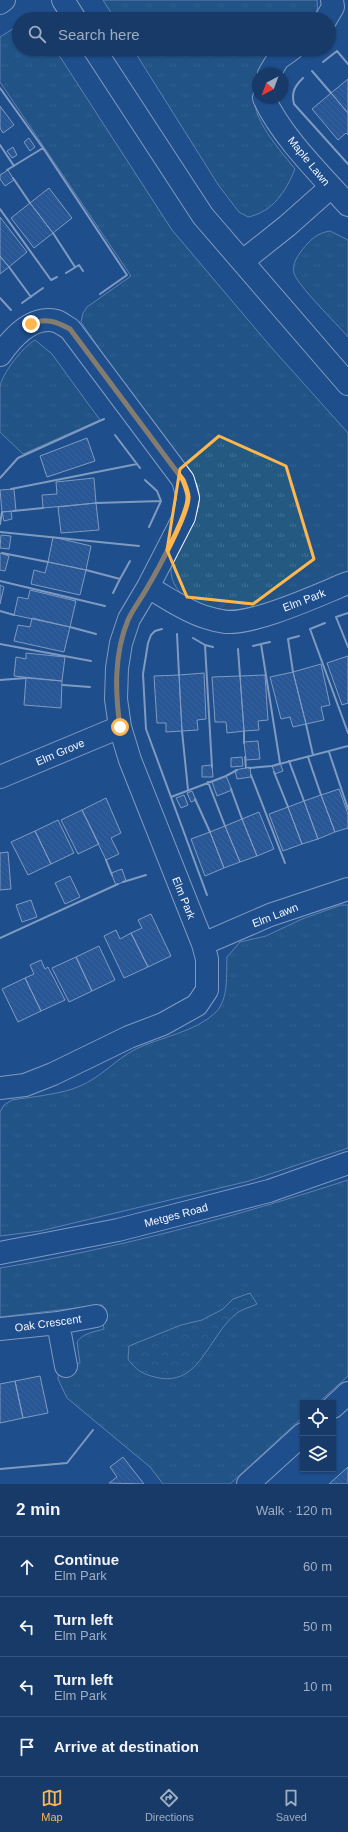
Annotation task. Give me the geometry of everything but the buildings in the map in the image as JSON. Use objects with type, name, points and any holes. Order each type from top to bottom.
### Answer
[{"type":"street","points":[[0,3],[4,0]]},
{"type":"street","points":[[63,0],[71,12]]},
{"type":"street","points":[[330,12],[333,7],[332,0]]},
{"type":"street","points":[[99,56],[203,216],[348,384]]},
{"type":"street","points":[[273,68],[278,59],[282,56]]},
{"type":"street","name":"Maple Lawn","points":[[243,261],[288,226],[331,187],[271,114],[267,104]]},
{"type":"street","points":[[331,187],[348,205]]},
{"type":"street","name":"Elm Park","points":[[0,355],[10,341],[33,323],[43,320],[56,321],[70,329],[183,480],[188,498],[184,517],[148,587],[129,619],[121,643],[117,672],[116,699],[120,727],[143,794],[203,944],[206,959],[207,990],[197,1004],[164,1024],[129,1037],[53,1074],[25,1085],[0,1088]]},
{"type":"street","name":"Elm Park","points":[[148,587],[184,608],[204,617],[227,622],[247,620],[271,613],[348,583]]},
{"type":"street","name":"Elm Grove","points":[[0,777],[120,727]]},
{"type":"street","name":"Elm Lawn","points":[[203,944],[270,915],[348,888]]},
{"type":"street","name":"Metges Road","points":[[0,1253],[126,1228],[269,1191],[348,1162]]},
{"type":"street","name":"Oak Crescent","points":[[0,1329],[58,1323],[96,1316]]},
{"type":"street","points":[[58,1323],[66,1366]]},
{"type":"street","points":[[336,1404],[348,1393]]},
{"type":"street","points":[[248,1484],[301,1436]]},
{"type":"highlighted area","points":[[219,436],[286,466],[314,559],[253,604],[187,597],[167,550],[180,469]]},
{"type":"green space","points":[[103,0],[317,0],[316,12],[111,12]]},
{"type":"green space","points":[[12,29],[12,56],[60,56],[172,230],[271,347],[348,433],[348,572],[321,584],[272,602],[240,609],[227,610],[206,605],[183,595],[176,588],[171,574],[172,564],[196,516],[199,496],[197,485],[186,466],[110,364],[81,322],[83,313],[87,307],[131,276],[0,82],[0,37]]},
{"type":"green space","points":[[137,56],[269,56],[261,68],[252,68],[252,104],[255,104],[264,128],[279,150],[295,169],[283,193],[265,210],[248,217],[239,212],[219,186]]},
{"type":"green space","points":[[330,231],[348,240],[348,337],[302,286],[294,273],[295,261],[305,246],[318,235]]},
{"type":"green space","points":[[35,340],[52,354],[100,420],[23,454],[0,432],[0,387],[5,375],[14,361],[30,343]]},
{"type":"green space","points":[[341,905],[348,905],[348,1148],[249,1181],[40,1231],[0,1236],[0,1112],[4,1105],[12,1100],[73,1089],[87,1083],[136,1049],[198,1025],[208,1019],[220,1006],[226,986],[227,957],[240,942],[266,936],[302,919]]},
{"type":"green space","points":[[348,1180],[348,1376],[321,1400],[300,1400],[300,1420],[230,1484],[163,1484],[150,1467],[67,1398],[58,1379],[59,1366],[80,1363],[77,1342],[79,1339],[93,1332],[104,1329],[101,1310],[102,1305],[0,1317],[0,1268],[132,1241],[219,1219]]},
{"type":"green space","points":[[250,1293],[257,1304],[237,1313],[218,1334],[202,1358],[193,1368],[183,1375],[170,1379],[150,1376],[140,1371],[128,1359],[129,1346],[181,1325],[202,1320],[223,1309],[233,1299]]},
{"type":"wall","points":[[336,52],[337,51],[348,64]]},
{"type":"wall","points":[[323,62],[331,56]]},
{"type":"wall","points":[[312,71],[331,93]]},
{"type":"wall","points":[[303,78],[294,90],[294,104],[348,164]]},
{"type":"wall","points":[[0,88],[43,148],[127,275],[100,294]]},
{"type":"wall","points":[[0,145],[14,166]]},
{"type":"wall","points":[[7,170],[43,148]]},
{"type":"wall","points":[[13,178],[30,203]]},
{"type":"wall","points":[[0,209],[51,280],[57,277]]},
{"type":"wall","points":[[53,233],[75,267]]},
{"type":"wall","points":[[66,273],[79,265],[83,271]]},
{"type":"wall","points":[[9,267],[31,297]]},
{"type":"wall","points":[[22,303],[43,288]]},
{"type":"wall","points":[[0,298],[11,310]]},
{"type":"wall","points":[[0,478],[18,458],[104,419]]},
{"type":"wall","points":[[115,435],[140,468]]},
{"type":"wall","points":[[11,489],[137,464]]},
{"type":"wall","points":[[145,480],[157,491],[161,501],[149,527]]},
{"type":"wall","points":[[96,503],[161,501]]},
{"type":"wall","points":[[13,511],[43,508]]},
{"type":"wall","points":[[0,524],[2,512]]},
{"type":"wall","points":[[0,532],[139,546]]},
{"type":"wall","points":[[2,553],[48,562]]},
{"type":"wall","points":[[120,579],[130,561]]},
{"type":"wall","points":[[86,570],[120,579],[113,593]]},
{"type":"wall","points":[[0,581],[105,606]]},
{"type":"wall","points":[[0,611],[14,615]]},
{"type":"wall","points":[[348,613],[336,617],[348,647]]},
{"type":"wall","points":[[325,623],[310,629],[348,733]]},
{"type":"wall","points":[[70,627],[96,634]]},
{"type":"wall","points":[[162,629],[155,631],[151,635],[148,643],[143,674],[146,729],[207,895]]},
{"type":"wall","points":[[177,634],[179,675]]},
{"type":"wall","points":[[293,672],[288,639],[299,636]]},
{"type":"wall","points":[[193,638],[205,645],[213,647]]},
{"type":"wall","points":[[261,644],[270,642]]},
{"type":"wall","points":[[0,644],[91,661]]},
{"type":"wall","points":[[253,646],[261,644],[280,763]]},
{"type":"wall","points":[[205,645],[212,767]]},
{"type":"wall","points":[[238,649],[240,676]]},
{"type":"wall","points":[[0,680],[26,678]]},
{"type":"wall","points":[[63,685],[90,687]]},
{"type":"wall","points":[[306,724],[313,755]]},
{"type":"wall","points":[[182,731],[188,790]]},
{"type":"wall","points":[[244,731],[244,743]]},
{"type":"wall","points":[[249,768],[272,766],[348,746]]},
{"type":"wall","points":[[329,752],[348,809]]},
{"type":"wall","points":[[245,757],[246,768]]},
{"type":"wall","points":[[308,757],[321,795]]},
{"type":"wall","points":[[289,761],[304,801]]},
{"type":"wall","points":[[171,797],[226,776],[237,770]]},
{"type":"wall","points":[[274,772],[288,807]]},
{"type":"wall","points":[[251,775],[285,863]]},
{"type":"wall","points":[[208,782],[225,826]]},
{"type":"wall","points":[[231,789],[242,819]]},
{"type":"wall","points":[[195,799],[210,832]]},
{"type":"wall","points":[[106,860],[112,875]]},
{"type":"wall","points":[[123,882],[146,875]]},
{"type":"wall","points":[[0,938],[118,884]]},
{"type":"wall","points":[[0,1469],[67,1463],[93,1430]]},
{"type":"route","points":[[31,324],[43,320],[56,321],[70,329],[183,480],[188,498],[184,517],[148,587],[129,619],[121,643],[117,672],[116,699],[120,727]]}]
